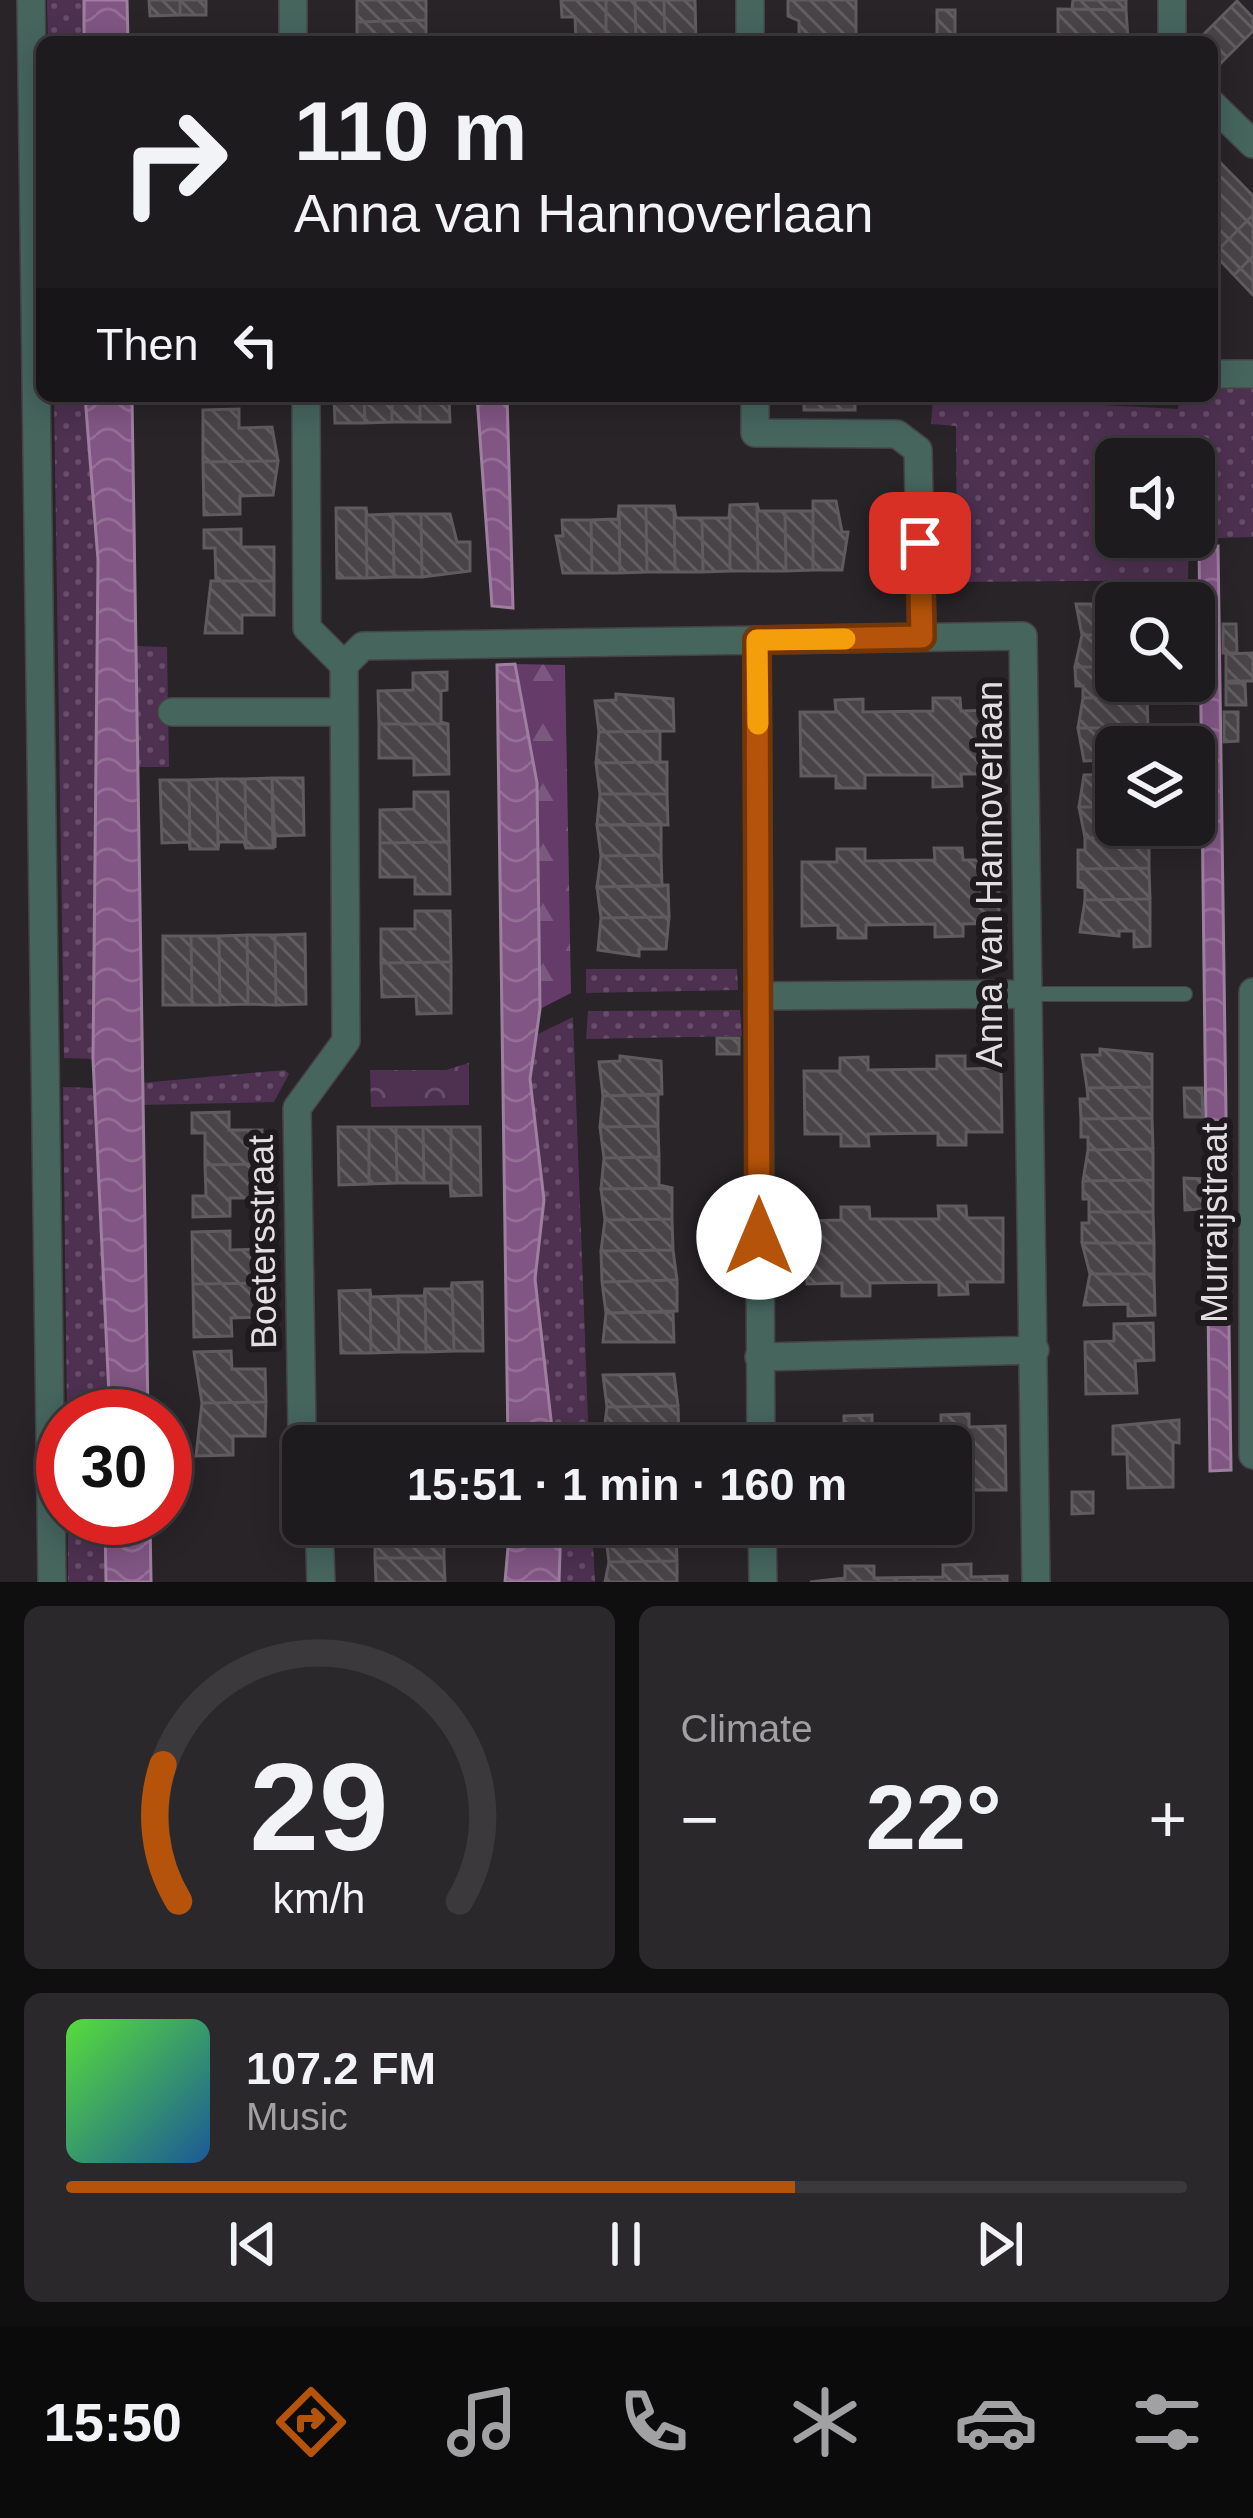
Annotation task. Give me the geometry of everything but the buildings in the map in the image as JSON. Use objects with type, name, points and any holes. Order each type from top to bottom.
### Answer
[{"type":"street","points":[[31,0],[36,377]]},
{"type":"street","points":[[293,0],[293,36]]},
{"type":"street","points":[[750,0],[750,36]]},
{"type":"street","points":[[1172,0],[1172,36]]},
{"type":"street","points":[[1218,108],[1249,131]]},
{"type":"street","points":[[1218,374],[1253,374]]},
{"type":"street","points":[[36,402],[52,1582]]},
{"type":"street","points":[[306,402],[307,628],[344,665]]},
{"type":"street","points":[[755,402],[755,433],[896,434],[917,450],[922,637]]},
{"type":"street","name":"Anna van Hannoverlaan","points":[[344,665],[363,646],[1023,636],[1024,994],[1036,1350],[1036,1582]]},
{"type":"street","points":[[757,640],[761,1425]]},
{"type":"street","name":"Boetersstraat","points":[[302,1425],[297,1108],[346,1040],[344,665]]},
{"type":"street","points":[[172,712],[344,712]]},
{"type":"street","name":"Murraijstraat","points":[[1253,992],[1253,1455]]},
{"type":"street","points":[[758,996],[1024,994]]},
{"type":"street","points":[[760,1358],[1036,1350]]},
{"type":"street","points":[[320,1545],[321,1582]]},
{"type":"street","points":[[763,1545],[764,1582]]},
{"type":"lane","points":[[1024,994],[1185,994]]},
{"type":"green space","points":[[47,0],[84,0],[84,36],[48,36]]},
{"type":"green space","points":[[1218,383],[1253,384],[1253,537],[1215,538],[1215,438],[1095,438],[1095,558],[1189,558],[1188,580],[957,582],[956,426],[931,424],[933,402],[1178,409],[1179,402],[1218,402]]},
{"type":"green space","points":[[54,402],[85,402],[97,560],[93,1059],[64,1058]]},
{"type":"green space","points":[[135,646],[167,647],[169,767],[137,767]]},
{"type":"green space","points":[[515,664],[565,665],[571,993],[540,1009],[537,783]]},
{"type":"green space","points":[[586,969],[737,969],[738,990],[586,993]]},
{"type":"green space","points":[[740,1010],[742,1036],[586,1039],[588,1011]]},
{"type":"green space","points":[[573,1017],[588,1425],[552,1425],[535,1279],[544,1200],[530,1079],[538,1034]]},
{"type":"green space","points":[[469,1063],[469,1105],[371,1107],[370,1070],[446,1070]]},
{"type":"green space","points":[[285,1070],[289,1074],[274,1102],[141,1105],[141,1083]]},
{"type":"green space","points":[[63,1087],[95,1088],[109,1389],[67,1389]]},
{"type":"green space","points":[[68,1545],[105,1545],[106,1582],[68,1582]]},
{"type":"green space","points":[[560,1545],[593,1545],[595,1582],[559,1582]]},
{"type":"water","points":[[84,0],[127,0],[128,36],[84,36]]},
{"type":"water","points":[[85,402],[132,402],[148,1389],[109,1389],[93,1059],[98,560]]},
{"type":"water","points":[[477,402],[507,402],[513,608],[492,606]]},
{"type":"water","points":[[1218,546],[1231,1470],[1210,1471],[1203,846],[1215,846],[1215,726],[1201,726],[1201,702],[1215,702],[1215,582],[1199,582],[1199,558],[1215,558]]},
{"type":"water","points":[[515,664],[537,783],[540,1009],[530,1079],[544,1200],[535,1279],[552,1425],[508,1425],[497,665]]},
{"type":"water","points":[[105,1545],[150,1545],[151,1582],[106,1582]]},
{"type":"water","points":[[508,1545],[560,1545],[559,1582],[505,1582]]},
{"type":"slow traffic","points":[[758,724],[757,640],[845,639]]},
{"type":"route","points":[[759,1237],[757,640],[922,637],[920,543]]}]
